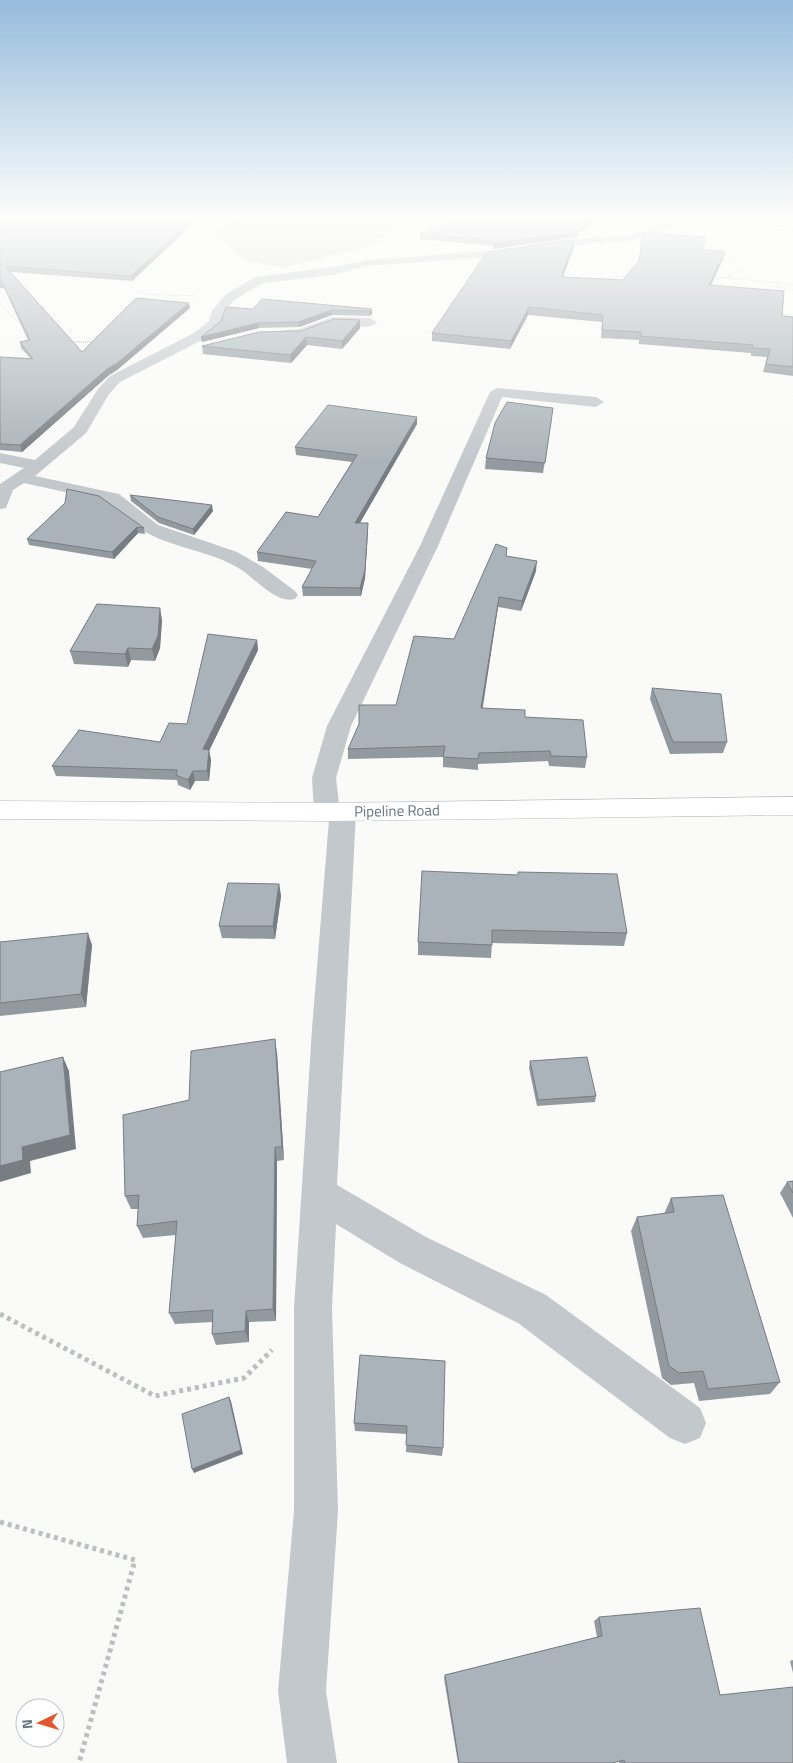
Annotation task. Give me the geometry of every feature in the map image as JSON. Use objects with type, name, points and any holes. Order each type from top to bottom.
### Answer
[{"type":"street","points":[[0,504],[5,488],[38,466],[80,430],[103,392],[115,379],[199,336],[215,322],[218,311],[228,299]]},
{"type":"street","points":[[276,334],[301,333],[333,320],[370,322]]},
{"type":"street","points":[[154,359],[207,347]]},
{"type":"street","points":[[312,1763],[302,1691],[316,1511],[313,1309],[335,812],[324,778],[339,726],[429,546],[497,392],[596,402]]},
{"type":"street","points":[[0,458],[38,466]]},
{"type":"street","points":[[22,477],[36,483],[107,496],[121,502],[143,523],[171,538],[222,553],[262,574],[288,595]]},
{"type":"street","name":"Pipeline Road","points":[[0,810],[335,812],[793,806]]},
{"type":"street","points":[[319,1194],[413,1250],[532,1309],[685,1423]]},
{"type":"path","points":[[0,303],[13,318],[27,326]]},
{"type":"path","points":[[70,342],[97,341]]},
{"type":"path","points":[[78,342],[94,361],[130,373]]},
{"type":"path","points":[[0,1314],[155,1396],[244,1378],[313,1309]]},
{"type":"path","points":[[0,1522],[135,1560],[79,1763]]},
{"type":"building","points":[[10,299],[35,299],[82,352],[135,299],[189,303],[116,364],[107,369],[20,445],[0,444],[0,357],[33,359],[20,342],[30,340]]},
{"type":"building","points":[[262,299],[265,299],[372,309],[370,311],[332,310],[298,322],[258,323],[201,337],[221,321],[226,307],[253,309]]},
{"type":"building","points":[[455,299],[783,299],[782,316],[793,317],[793,367],[766,364],[770,349],[753,348],[753,345],[640,336],[641,332],[602,330],[603,315],[529,307],[511,341],[432,333]]},
{"type":"building","points":[[334,319],[360,320],[342,341],[306,337],[290,355],[202,346],[259,332],[301,331]]},
{"type":"building","points":[[507,402],[553,408],[545,463],[486,458],[495,423]]},
{"type":"building","points":[[328,405],[417,417],[355,523],[368,523],[365,570],[360,588],[302,587],[316,561],[257,552],[286,512],[318,517],[357,455],[295,447]]},
{"type":"building","points":[[67,489],[99,496],[144,528],[137,527],[112,552],[27,539],[65,503]]},
{"type":"building","points":[[130,495],[212,505],[193,529],[158,517]]},
{"type":"building","points":[[496,544],[507,548],[506,556],[537,561],[522,601],[499,597],[481,708],[525,710],[525,717],[583,720],[587,757],[551,756],[550,751],[479,753],[478,759],[443,757],[445,746],[348,749],[359,724],[359,705],[396,705],[414,636],[454,639]]},
{"type":"building","points":[[97,604],[160,608],[158,636],[152,649],[128,648],[125,654],[70,651]]},
{"type":"building","points":[[208,634],[257,640],[203,749],[209,750],[207,771],[193,771],[188,780],[176,775],[177,770],[52,766],[79,730],[160,742],[169,723],[187,724]]},
{"type":"building","points":[[652,688],[721,694],[727,742],[673,742]]},
{"type":"building","points":[[422,871],[518,875],[518,872],[617,874],[627,933],[492,930],[492,945],[418,942]]},
{"type":"building","points":[[228,883],[279,884],[273,926],[219,926]]},
{"type":"building","points":[[88,933],[81,994],[0,1003],[0,942]]},
{"type":"building","points":[[275,1039],[282,1147],[275,1147],[273,1309],[246,1311],[245,1331],[212,1334],[213,1310],[169,1313],[177,1221],[137,1226],[139,1195],[125,1196],[123,1115],[189,1100],[191,1051]]},
{"type":"building","points":[[63,1057],[70,1135],[22,1147],[23,1160],[0,1166],[0,1072]]},
{"type":"building","points":[[587,1057],[596,1096],[538,1100],[530,1061]]},
{"type":"building","points":[[793,1181],[793,1193],[787,1182]]},
{"type":"building","points":[[723,1195],[780,1382],[708,1389],[703,1371],[679,1373],[669,1366],[637,1217],[674,1212],[671,1198]]},
{"type":"building","points":[[360,1355],[445,1361],[443,1448],[406,1445],[407,1426],[354,1423]]},
{"type":"building","points":[[229,1397],[241,1450],[192,1469],[182,1414]]},
{"type":"building","points":[[700,1608],[720,1695],[793,1687],[793,1763],[625,1763],[624,1760],[612,1763],[459,1763],[445,1675],[602,1636],[599,1617]]}]
